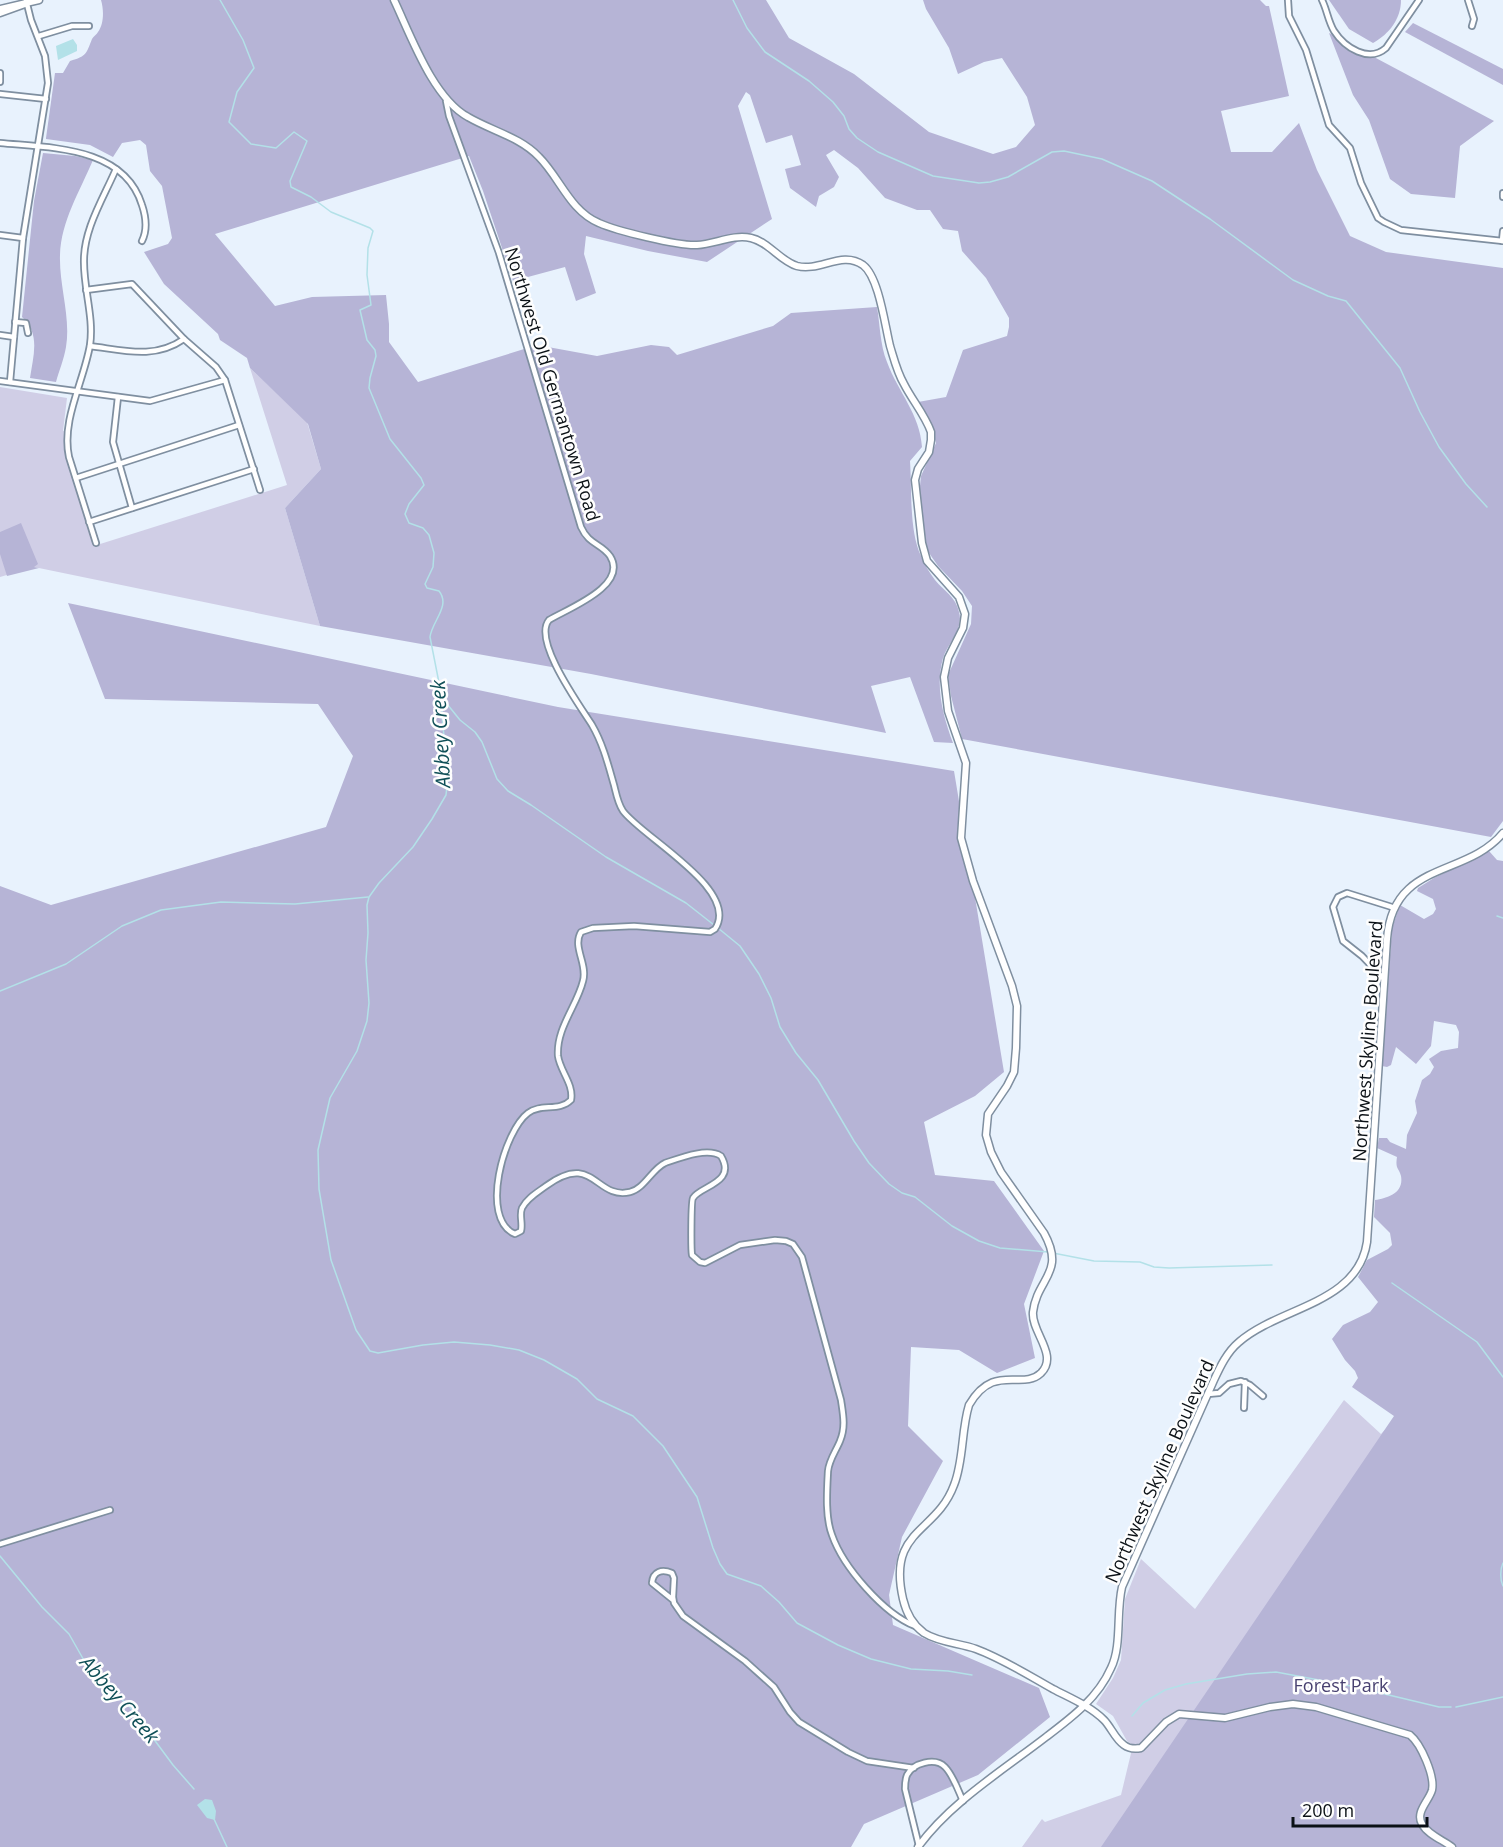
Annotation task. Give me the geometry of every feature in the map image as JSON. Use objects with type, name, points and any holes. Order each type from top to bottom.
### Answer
[{"type":"main road","points":[[0,9],[39,0]]},
{"type":"main road","points":[[394,0],[446,101],[467,117],[517,140],[533,151],[545,163],[578,208],[598,223],[690,245],[750,238],[801,267],[814,267],[844,259],[863,265],[873,278],[898,373],[930,432],[928,452],[918,469],[915,484],[922,543],[927,561],[959,597],[965,614],[963,628],[948,658],[944,677],[948,711],[966,763],[961,838],[1012,986],[1017,1015],[1012,1076],[992,1107],[986,1124],[986,1135],[1000,1171],[1044,1233],[1053,1257],[1052,1266],[1033,1313],[1034,1325],[1046,1354],[1046,1364],[1043,1371],[1036,1377],[998,1380],[988,1384],[974,1395],[966,1413],[957,1479],[951,1493],[941,1507],[916,1532],[903,1552],[900,1576],[907,1611],[917,1627],[934,1638],[986,1653],[1084,1706],[1101,1717],[1122,1744],[1135,1749],[1141,1748],[1166,1722],[1179,1714],[1225,1718],[1293,1704],[1316,1707],[1405,1733],[1418,1743],[1433,1780],[1431,1794],[1421,1815],[1422,1824],[1452,1847]]},
{"type":"main road","points":[[0,14],[18,8],[26,2]]},
{"type":"main road","name":"Northwest Skyline Boulevard","points":[[918,1846],[939,1822],[963,1801],[1084,1706],[1104,1680],[1115,1660],[1118,1606],[1122,1587],[1228,1354],[1239,1342],[1257,1329],[1343,1286],[1357,1271],[1363,1260],[1367,1242],[1388,927],[1395,908],[1408,890],[1419,881],[1485,849],[1503,833]]},
{"type":"street","points":[[1288,0],[1289,16],[1306,50],[1329,125],[1350,148],[1361,183],[1378,218],[1401,230],[1503,241],[1503,231]]},
{"type":"street","points":[[1322,0],[1336,34],[1358,51],[1372,55],[1386,48],[1419,0]]},
{"type":"street","points":[[1468,0],[1473,16],[1472,26]]},
{"type":"street","points":[[10,382],[23,238],[46,99],[48,70],[39,36],[26,2]]},
{"type":"street","points":[[39,36],[72,26],[88,26]]},
{"type":"street","points":[[0,73],[0,82]]},
{"type":"street","points":[[0,94],[46,99]]},
{"type":"street","name":"Northwest Old Germantown Road","points":[[446,101],[449,116],[499,253],[581,526],[590,541],[606,552],[613,564],[610,578],[601,590],[545,624],[545,640],[564,683],[598,737],[622,809],[700,878],[712,895],[719,912],[715,929],[710,932],[634,927],[593,928],[581,932],[578,936],[578,943],[584,980],[564,1026],[558,1048],[561,1066],[571,1090],[571,1100],[563,1106],[533,1110],[522,1119],[508,1143],[502,1160],[497,1192],[498,1206],[505,1226],[514,1234],[521,1231],[521,1214],[527,1202],[562,1175],[580,1173],[623,1193],[638,1188],[665,1163],[713,1152],[721,1156],[724,1167],[719,1181],[698,1193],[692,1201],[693,1255],[700,1262],[705,1263],[740,1245],[775,1240],[786,1241],[797,1248],[802,1257],[841,1400],[844,1421],[840,1441],[828,1469],[831,1533],[840,1551],[867,1589],[898,1618],[917,1627]]},
{"type":"street","points":[[0,143],[88,154],[116,169],[127,178],[141,201],[146,226],[146,233],[142,241]]},
{"type":"street","points":[[96,543],[67,444],[77,392],[90,346],[85,246],[99,203],[116,169]]},
{"type":"street","points":[[0,236],[23,238]]},
{"type":"street","points":[[86,290],[132,284],[184,339],[216,368],[225,380],[260,490]]},
{"type":"street","points":[[15,322],[26,323],[28,333]]},
{"type":"street","points":[[0,335],[14,337]]},
{"type":"street","points":[[90,346],[153,353],[169,348],[184,339]]},
{"type":"street","points":[[0,381],[150,401],[225,380]]},
{"type":"street","points":[[118,397],[113,442],[132,508]]},
{"type":"street","points":[[76,478],[239,425]]},
{"type":"street","points":[[89,522],[254,470]]},
{"type":"street","points":[[1384,979],[1367,960],[1343,941],[1333,906],[1338,897],[1347,893],[1395,908]]},
{"type":"street","points":[[1208,1394],[1219,1393],[1233,1382],[1245,1382],[1263,1396]]},
{"type":"street","points":[[1244,1408],[1245,1382]]},
{"type":"street","points":[[0,1544],[110,1510]]},
{"type":"street","points":[[674,1600],[652,1583],[652,1577],[657,1572],[662,1570],[672,1573],[674,1600],[683,1616],[745,1661],[774,1687],[799,1722],[867,1761],[914,1768]]},
{"type":"street","points":[[918,1846],[905,1790],[907,1775],[914,1768],[927,1762],[942,1765],[947,1769],[963,1801]]},
{"type":"green space","points":[[101,0],[766,0],[789,38],[854,74],[929,132],[993,154],[1016,147],[1035,125],[1027,97],[1002,58],[984,62],[958,74],[949,48],[923,0],[1260,0],[1269,6],[1289,96],[1221,111],[1231,152],[1272,152],[1299,123],[1317,170],[1350,236],[1386,252],[1503,268],[1503,821],[1491,837],[962,739],[948,675],[971,624],[972,606],[927,550],[919,495],[921,476],[936,443],[931,424],[918,402],[946,397],[963,350],[1007,336],[1009,318],[986,278],[962,251],[958,231],[943,229],[930,210],[917,210],[885,198],[858,168],[834,150],[826,155],[839,177],[834,187],[819,196],[816,207],[790,188],[785,169],[801,165],[792,135],[766,143],[750,95],[746,92],[738,106],[772,219],[707,262],[586,236],[584,254],[596,293],[576,301],[565,267],[513,281],[469,156],[215,234],[275,306],[312,297],[386,295],[389,342],[418,382],[537,345],[597,356],[651,345],[669,347],[677,355],[773,326],[791,313],[877,307],[885,355],[913,414],[920,435],[922,447],[910,461],[913,522],[917,546],[929,571],[952,598],[959,612],[959,624],[945,652],[940,680],[943,712],[953,743],[934,742],[910,677],[871,686],[886,733],[591,674],[320,626],[285,508],[321,469],[308,424],[250,368],[247,358],[220,340],[218,334],[164,284],[144,252],[168,244],[172,238],[162,186],[150,171],[146,145],[140,140],[122,143],[113,157],[90,145],[46,139],[55,73],[63,73],[70,61],[80,58],[87,51],[101,25],[103,12]]},
{"type":"green space","points":[[1329,0],[1401,0],[1399,13],[1393,25],[1373,43],[1349,29]]},
{"type":"green space","points":[[1413,23],[1503,69],[1503,85],[1405,32]]},
{"type":"green space","points":[[1329,33],[1494,121],[1460,146],[1455,198],[1411,194],[1390,179],[1369,120],[1353,95]]},
{"type":"green space","points":[[43,153],[93,160],[72,206],[61,242],[60,267],[67,336],[56,382],[30,378],[34,338],[22,317],[34,201]]},
{"type":"green space","points":[[250,368],[307,422],[321,469],[285,508],[320,626],[34,567],[0,577],[0,387],[67,398],[63,431],[69,432],[69,456],[97,545],[287,485]]},
{"type":"green space","points":[[21,523],[38,564],[34,567],[39,568],[7,576],[0,554],[0,532]]},
{"type":"green space","points":[[68,603],[558,707],[954,771],[1004,1072],[975,1096],[924,1122],[935,1175],[994,1181],[1044,1251],[1024,1304],[1035,1358],[997,1373],[959,1350],[911,1347],[908,1426],[943,1461],[902,1537],[889,1595],[893,1625],[1039,1688],[1050,1717],[978,1775],[864,1824],[851,1847],[0,1847],[0,886],[51,905],[326,827],[353,756],[318,704],[105,699]]},
{"type":"green space","name":"Forest Park","points":[[1489,851],[1497,860],[1503,861],[1503,1847],[1101,1847],[1394,1416],[1352,1387],[1358,1378],[1332,1339],[1343,1325],[1370,1312],[1378,1302],[1358,1277],[1367,1260],[1392,1245],[1390,1233],[1374,1217],[1375,1200],[1398,1191],[1401,1176],[1397,1166],[1397,1157],[1377,1148],[1379,1138],[1387,1138],[1390,1142],[1406,1149],[1407,1135],[1417,1113],[1415,1101],[1422,1080],[1430,1074],[1434,1067],[1429,1059],[1441,1051],[1458,1048],[1459,1032],[1456,1025],[1434,1021],[1431,1046],[1416,1064],[1396,1047],[1391,1065],[1382,1066],[1392,928],[1400,905],[1424,919],[1433,914],[1436,909],[1433,899],[1417,891],[1418,888]]},
{"type":"green space","name":"Forest Park","points":[[1503,1107],[1503,1847],[1022,1847],[1042,1819],[1045,1822],[1121,1795],[1133,1745],[1127,1741],[1113,1716],[1096,1704],[1113,1678],[1121,1660],[1125,1599],[1141,1559],[1195,1609],[1344,1400],[1381,1434],[1455,1356],[1402,1245]]},
{"type":"shaded area","points":[[73,39],[77,45],[77,51],[58,60],[56,46]]},
{"type":"shaded area","points":[[205,1799],[212,1800],[216,1811],[215,1820],[207,1818],[197,1805]]},
{"type":"waterway","points":[[220,0],[243,40],[254,68],[237,92],[229,122],[251,144],[276,148],[294,132],[307,141],[290,181],[291,187],[311,197],[331,212],[373,231],[368,248],[367,275],[371,305],[360,310],[367,340],[375,350],[376,356],[369,388],[390,439],[424,485],[409,504],[405,514],[409,523],[423,528],[429,535],[434,553],[433,567],[425,584],[427,588],[439,591],[443,602],[430,637],[442,698],[448,777],[446,795],[413,847],[369,897],[366,960],[369,1003],[367,1021],[357,1051],[330,1098],[318,1150],[319,1189],[331,1260],[356,1330],[370,1351],[378,1353],[454,1342],[519,1350],[544,1360],[577,1379],[597,1399],[633,1416],[663,1446],[697,1497],[713,1548],[727,1574],[761,1586],[797,1623],[838,1645],[871,1659],[911,1669],[972,1675]]},
{"type":"waterway","points":[[733,0],[747,28],[765,52],[809,81],[833,102],[857,138],[878,152],[933,176],[979,183],[1008,177],[1052,152],[1064,151],[1102,159],[1152,181],[1210,219],[1293,280],[1328,296],[1346,301],[1400,368],[1439,447],[1466,484],[1487,507]]},
{"type":"waterway","points":[[443,699],[460,720],[475,732],[482,742],[497,779],[508,791],[606,857],[686,903],[714,925]]},
{"type":"waterway","name":"Abbey Creek","points":[[0,991],[66,964],[122,926],[161,910],[221,902],[295,904],[368,897]]},
{"type":"waterway","points":[[1497,916],[1503,918]]},
{"type":"waterway","points":[[718,928],[740,946],[759,974],[771,998],[780,1027],[796,1053],[818,1080],[869,1163],[889,1184],[902,1193],[915,1197],[952,1226],[979,1241],[1000,1248],[1048,1252]]},
{"type":"waterway","points":[[1053,1253],[1094,1261],[1140,1262],[1154,1267],[1169,1268],[1272,1265]]},
{"type":"waterway","points":[[1392,1283],[1477,1342],[1503,1377]]},
{"type":"waterway","name":"Abbey Creek","points":[[0,1556],[42,1607],[69,1634],[90,1671],[130,1707],[194,1789]]},
{"type":"waterway","points":[[1503,1563],[1501,1568],[1503,1586]]},
{"type":"waterway","points":[[1132,1716],[1143,1703],[1165,1690],[1186,1684],[1247,1674],[1276,1672],[1351,1686],[1439,1707],[1451,1707]]},
{"type":"waterway","points":[[1456,1707],[1503,1697]]},
{"type":"waterway","name":"Abbey Creek","points":[[214,1819],[227,1847]]}]
